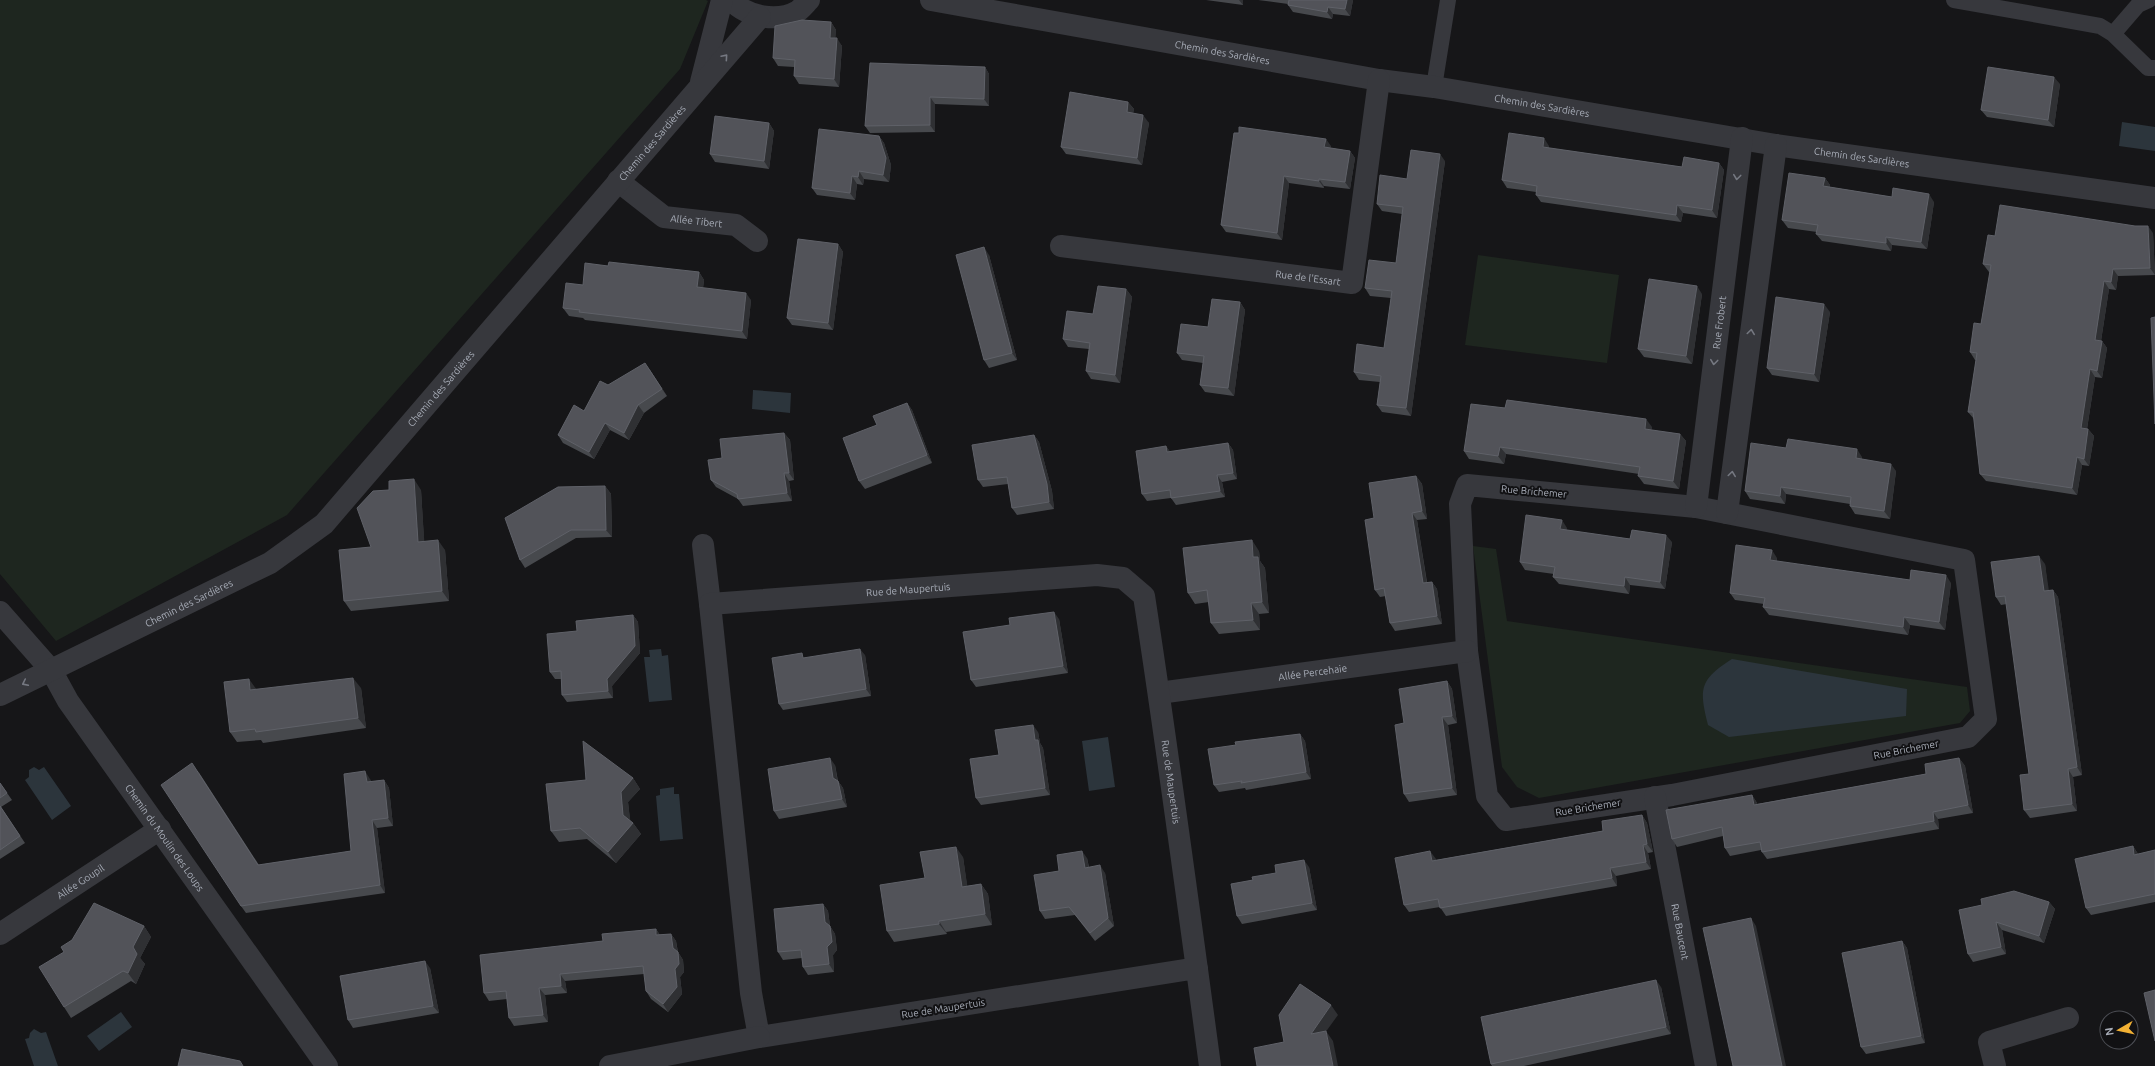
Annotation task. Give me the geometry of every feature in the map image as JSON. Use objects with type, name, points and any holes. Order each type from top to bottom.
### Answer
[{"type":"street","points":[[700,87],[722,0]]},
{"type":"street","points":[[731,0],[738,7],[760,17],[784,16],[798,10],[809,0]]},
{"type":"street","name":"Chemin des Sardières","points":[[931,0],[1379,80],[1434,87],[1742,138],[1776,145],[2155,198]]},
{"type":"street","name":"Chemin des Sardières","points":[[0,695],[270,563],[324,524],[760,17]]},
{"type":"street","name":"Rue de l'Essart","points":[[1061,246],[1352,283],[1379,80]]},
{"type":"street","name":"Rue Frobert","points":[[1696,507],[1742,138]]},
{"type":"street","points":[[1727,513],[1776,145]]},
{"type":"street","name":"Allée Tibert","points":[[618,181],[664,217],[736,224],[757,241]]},
{"type":"street","name":"Rue Brichemer","points":[[1468,485],[1696,507],[1964,560],[1986,719],[1968,737],[1655,797],[1506,820],[1487,796],[1466,651],[1460,504],[1468,485]]},
{"type":"street","points":[[703,545],[751,993],[759,1038]]},
{"type":"street","name":"Rue de Maupertuis","points":[[610,1066],[759,1038],[1197,968],[1144,596],[1123,578],[1097,575],[710,604]]},
{"type":"street","name":"Chemin du Moulin des Loups","points":[[0,612],[50,670],[68,701],[327,1066]]},
{"type":"street","name":"Allée Percehaie","points":[[1159,693],[1466,651]]},
{"type":"street","name":"Rue Baucent","points":[[1655,797],[1706,1066]]},
{"type":"street","name":"Allée Goupil","points":[[0,934],[160,829]]},
{"type":"street","points":[[1197,968],[1210,1066]]},
{"type":"street","points":[[1995,1066],[1989,1042],[2068,1018]]},
{"type":"lane","points":[[1434,87],[1448,0]]},
{"type":"lane","points":[[1954,0],[2100,26],[2113,34],[2148,68],[2155,68]]},
{"type":"lane","points":[[2113,34],[2138,5],[2149,0]]},
{"type":"shaded area","points":[[0,0],[708,1],[680,69],[287,515],[56,641],[0,574]]},
{"type":"shaded area","points":[[2122,122],[2155,127],[2155,151],[2119,146]]},
{"type":"shaded area","points":[[1478,255],[1619,275],[1607,363],[1465,345]]},
{"type":"shaded area","points":[[753,390],[791,393],[790,413],[752,409]]},
{"type":"shaded area","points":[[1473,546],[1496,549],[1507,621],[1967,687],[1970,711],[1960,723],[1539,798],[1517,787],[1502,767]]},
{"type":"shaded area","points":[[661,649],[662,656],[668,655],[672,700],[649,702],[644,657],[650,657],[649,650]]},
{"type":"shaded area","points":[[1732,659],[1907,689],[1906,716],[1729,737],[1708,725],[1703,702],[1703,694],[1704,686],[1713,673]]},
{"type":"shaded area","points":[[1108,737],[1115,787],[1089,791],[1082,741]]},
{"type":"shaded area","points":[[34,767],[39,770],[44,767],[71,806],[52,820],[25,780],[29,777],[29,770]]},
{"type":"shaded area","points":[[674,787],[674,794],[679,794],[683,839],[660,841],[656,796],[660,795],[660,789]]},
{"type":"shaded area","points":[[121,1012],[132,1027],[99,1051],[87,1036]]},
{"type":"shaded area","points":[[34,1029],[41,1033],[46,1032],[58,1066],[34,1066],[25,1039],[29,1038],[30,1033]]},
{"type":"building","points":[[1289,0],[1347,0],[1345,9],[1328,7],[1327,12],[1288,5]]},
{"type":"building","points":[[802,20],[831,22],[830,38],[837,38],[834,79],[794,76],[795,60],[773,58],[775,26]]},
{"type":"building","points":[[870,63],[985,67],[984,99],[930,97],[930,125],[865,126]]},
{"type":"building","points":[[1988,67],[2054,77],[2048,120],[1981,110]]},
{"type":"building","points":[[1070,92],[1128,102],[1127,112],[1143,115],[1137,158],[1061,147]]},
{"type":"building","points":[[715,116],[769,123],[764,161],[710,154]]},
{"type":"building","points":[[1239,127],[1326,139],[1324,147],[1350,151],[1345,182],[1319,179],[1319,181],[1284,176],[1277,233],[1221,225],[1234,133],[1239,133]]},
{"type":"building","points":[[819,129],[879,136],[886,158],[883,175],[859,171],[858,177],[852,176],[850,193],[812,188]]},
{"type":"building","points":[[1509,133],[1544,138],[1543,147],[1682,167],[1684,157],[1719,163],[1712,210],[1677,205],[1676,215],[1536,195],[1537,186],[1502,180]]},
{"type":"building","points":[[1411,150],[1440,154],[1406,408],[1377,405],[1381,376],[1354,372],[1357,344],[1384,348],[1392,291],[1365,288],[1369,260],[1396,263],[1403,207],[1377,204],[1380,175],[1407,179]]},
{"type":"building","points":[[1789,173],[1825,178],[1823,186],[1892,197],[1893,188],[1929,194],[1921,242],[1886,237],[1886,243],[1816,234],[1818,225],[1782,220]]},
{"type":"building","points":[[2000,205],[2135,226],[2148,226],[2150,268],[2113,269],[2111,282],[2104,281],[2095,340],[2102,341],[2097,371],[2090,369],[2081,428],[2088,429],[2084,459],[2077,457],[2072,488],[1980,474],[1973,412],[1968,412],[1977,353],[1970,352],[1974,323],[1981,324],[1991,265],[1983,264],[1988,235],[1995,236]]},
{"type":"building","points":[[798,239],[838,244],[828,323],[787,318]]},
{"type":"building","points":[[984,247],[1012,353],[984,360],[956,255]]},
{"type":"building","points":[[609,262],[699,272],[697,287],[746,293],[742,331],[579,312],[580,310],[563,308],[566,283],[583,285],[585,263],[608,266]]},
{"type":"building","points":[[1649,279],[1697,286],[1686,356],[1638,349]]},
{"type":"building","points":[[1098,286],[1126,289],[1115,375],[1086,371],[1090,343],[1063,339],[1067,311],[1093,314]]},
{"type":"building","points":[[1776,297],[1824,304],[1814,374],[1767,368]]},
{"type":"building","points":[[1212,299],[1240,302],[1228,388],[1200,385],[1204,356],[1177,353],[1181,324],[1208,327]]},
{"type":"building","points":[[2155,317],[2155,424],[2151,318]]},
{"type":"building","points":[[645,363],[662,389],[638,405],[624,433],[605,423],[589,452],[558,435],[574,405],[584,411],[600,381],[608,385]]},
{"type":"building","points":[[1507,400],[1646,419],[1645,429],[1680,434],[1673,481],[1638,476],[1640,467],[1500,447],[1498,456],[1464,451],[1471,404],[1505,408]]},
{"type":"building","points":[[907,403],[927,455],[859,481],[843,438],[877,425],[873,416]]},
{"type":"building","points":[[784,433],[789,473],[784,473],[787,493],[738,499],[737,494],[711,480],[708,460],[722,458],[720,439]]},
{"type":"building","points":[[1034,435],[1047,484],[1049,502],[1012,508],[1007,477],[978,480],[972,445]]},
{"type":"building","points":[[1788,439],[1857,449],[1856,458],[1891,464],[1884,511],[1850,506],[1851,497],[1781,487],[1780,496],[1745,491],[1751,443],[1786,448]]},
{"type":"building","points":[[1228,443],[1233,473],[1217,475],[1220,491],[1171,498],[1170,490],[1142,494],[1136,451],[1166,446],[1167,452]]},
{"type":"building","points":[[1416,476],[1422,511],[1412,513],[1423,583],[1432,582],[1437,616],[1390,623],[1384,588],[1375,590],[1365,520],[1374,518],[1369,483]]},
{"type":"building","points":[[414,479],[418,542],[438,540],[442,591],[344,601],[339,550],[371,547],[357,508],[373,491],[389,490],[389,481]]},
{"type":"building","points":[[605,486],[606,530],[571,530],[520,560],[505,518],[558,487]]},
{"type":"building","points":[[1526,515],[1562,520],[1560,529],[1630,539],[1632,530],[1666,535],[1660,582],[1625,577],[1624,586],[1553,577],[1555,567],[1520,562]]},
{"type":"building","points":[[1252,540],[1253,557],[1258,557],[1262,602],[1251,603],[1253,620],[1211,623],[1207,590],[1188,593],[1183,548]]},
{"type":"building","points":[[1736,545],[1772,550],[1770,560],[1910,580],[1911,570],[1946,575],[1939,622],[1904,617],[1903,627],[1763,607],[1765,598],[1730,593]]},
{"type":"building","points":[[2039,556],[2044,591],[2053,590],[2077,767],[2068,769],[2072,804],[2024,810],[2020,775],[2029,774],[2005,596],[1996,597],[1991,562]]},
{"type":"building","points":[[1054,612],[1063,666],[971,680],[963,632],[1010,625],[1009,618]]},
{"type":"building","points":[[633,615],[635,646],[607,679],[608,691],[562,695],[561,671],[550,672],[547,634],[577,631],[576,621]]},
{"type":"building","points":[[860,649],[866,689],[779,704],[772,658],[802,653],[803,658]]},
{"type":"building","points":[[353,678],[358,718],[256,732],[255,729],[230,732],[224,682],[249,679],[250,690]]},
{"type":"building","points":[[1447,681],[1452,716],[1442,717],[1452,788],[1404,794],[1395,725],[1404,723],[1399,689]]},
{"type":"building","points":[[1033,725],[1035,740],[1038,740],[1045,788],[976,798],[970,759],[999,755],[995,730]]},
{"type":"building","points":[[1300,734],[1306,772],[1241,783],[1242,781],[1214,785],[1208,749],[1236,745],[1235,742]]},
{"type":"building","points":[[583,741],[633,778],[621,792],[623,815],[633,823],[608,852],[580,828],[551,831],[546,784],[586,780]]},
{"type":"building","points":[[830,758],[833,778],[838,781],[842,799],[774,811],[768,769]]},
{"type":"building","points":[[1959,758],[1968,805],[1933,812],[1934,821],[1762,852],[1760,842],[1725,848],[1722,827],[1672,839],[1666,810],[1752,795],[1754,805],[1926,774],[1925,764]]},
{"type":"building","points":[[192,763],[258,865],[351,851],[344,774],[365,771],[367,782],[384,780],[388,818],[372,820],[380,885],[241,906],[161,785]]},
{"type":"building","points":[[0,783],[7,793],[0,798]]},
{"type":"building","points":[[0,806],[20,836],[0,850]]},
{"type":"building","points":[[1642,815],[1647,844],[1643,845],[1646,862],[1610,868],[1612,878],[1440,908],[1438,899],[1404,905],[1395,858],[1430,851],[1432,861],[1603,831],[1602,821]]},
{"type":"building","points":[[2133,846],[2134,855],[2155,850],[2155,894],[2086,908],[2075,859]]},
{"type":"building","points":[[956,847],[962,887],[981,884],[985,914],[939,921],[939,924],[887,931],[880,885],[925,878],[920,852]]},
{"type":"building","points":[[1082,851],[1085,868],[1100,865],[1108,918],[1090,933],[1069,907],[1040,911],[1034,875],[1059,871],[1057,855]]},
{"type":"building","points":[[1304,860],[1312,903],[1237,916],[1231,884],[1253,880],[1252,877],[1276,873],[1275,865]]},
{"type":"building","points":[[2014,891],[2049,902],[2039,936],[1996,922],[2001,947],[1968,954],[1959,910],[1982,905],[1981,899]]},
{"type":"building","points":[[94,903],[144,926],[133,947],[137,954],[128,973],[123,971],[64,1007],[39,967],[64,952],[61,947],[72,940]]},
{"type":"building","points":[[823,904],[825,922],[830,926],[832,942],[827,947],[829,964],[803,967],[801,950],[778,952],[774,909]]},
{"type":"building","points":[[1751,918],[1782,1066],[1733,1066],[1703,928]]},
{"type":"building","points":[[656,929],[656,935],[671,934],[673,948],[678,952],[679,964],[675,969],[677,987],[663,1004],[646,991],[643,966],[560,974],[561,986],[539,988],[543,1015],[509,1018],[506,991],[484,993],[480,955],[603,941],[602,934]]},
{"type":"building","points":[[1902,941],[1921,1036],[1861,1047],[1842,953]]},
{"type":"building","points":[[425,961],[433,1006],[348,1020],[340,976]]},
{"type":"building","points":[[1656,980],[1666,1027],[1491,1064],[1481,1017]]},
{"type":"building","points":[[1300,984],[1331,1005],[1311,1034],[1326,1031],[1333,1066],[1257,1066],[1254,1048],[1284,1042],[1279,1015]]},
{"type":"building","points":[[2155,990],[2155,1041],[2144,993]]},
{"type":"building","points":[[182,1049],[240,1061],[243,1066],[178,1066]]}]
